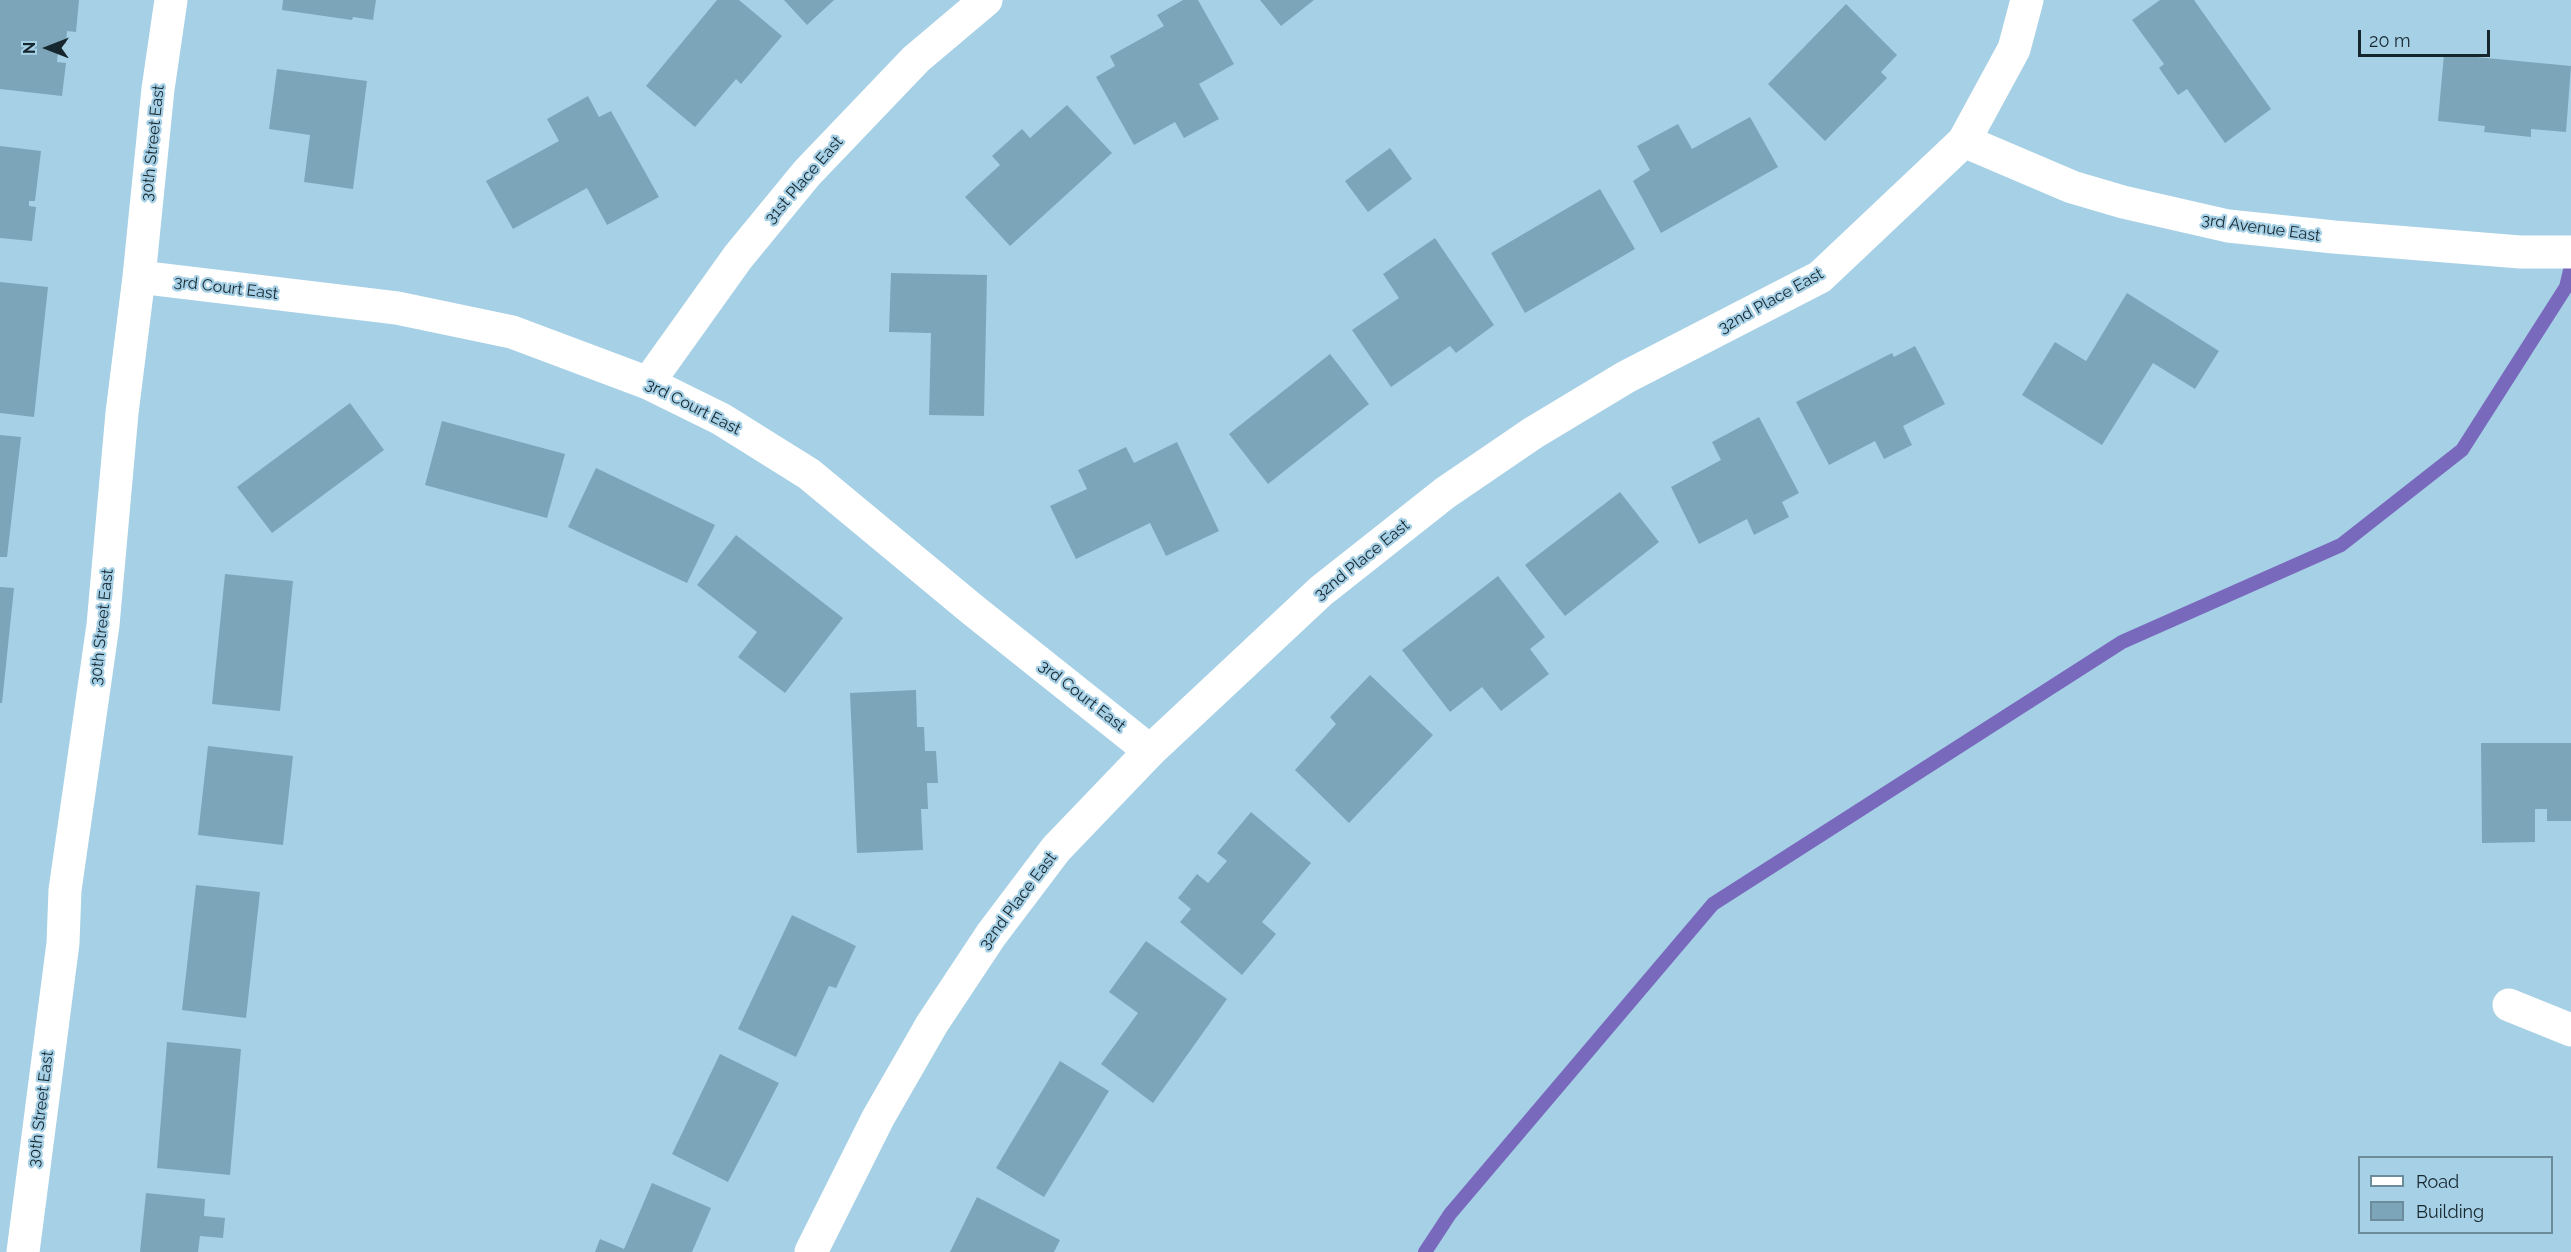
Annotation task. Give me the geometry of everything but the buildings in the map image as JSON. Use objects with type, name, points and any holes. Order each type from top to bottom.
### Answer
[{"type":"street","name":"30th Street East","points":[[22,1252],[63,943],[65,890],[103,624],[122,413],[139,278],[158,89],[171,0]]},
{"type":"street","name":"31st Place East","points":[[648,383],[738,256],[807,174],[916,59],[986,0]]},
{"type":"street","name":"32nd Place East","points":[[811,1252],[878,1118],[932,1024],[991,935],[1056,849],[1150,751],[1321,591],[1445,494],[1533,433],[1626,376],[1820,277],[1964,141],[2014,49],[2027,0]]},
{"type":"street","name":"3rd Avenue East","points":[[1964,141],[2072,187],[2123,202],[2228,226],[2520,252],[2571,252]]},
{"type":"street","name":"3rd Court East","points":[[139,278],[398,308],[512,332],[648,383],[721,419],[809,474],[973,610],[1150,751]]},
{"type":"street","points":[[2509,1005],[2571,1030]]},
{"type":"waterway","points":[[1425,1252],[1450,1214],[1713,904],[2122,642],[2341,545],[2462,450],[2566,287],[2571,266]]}]
